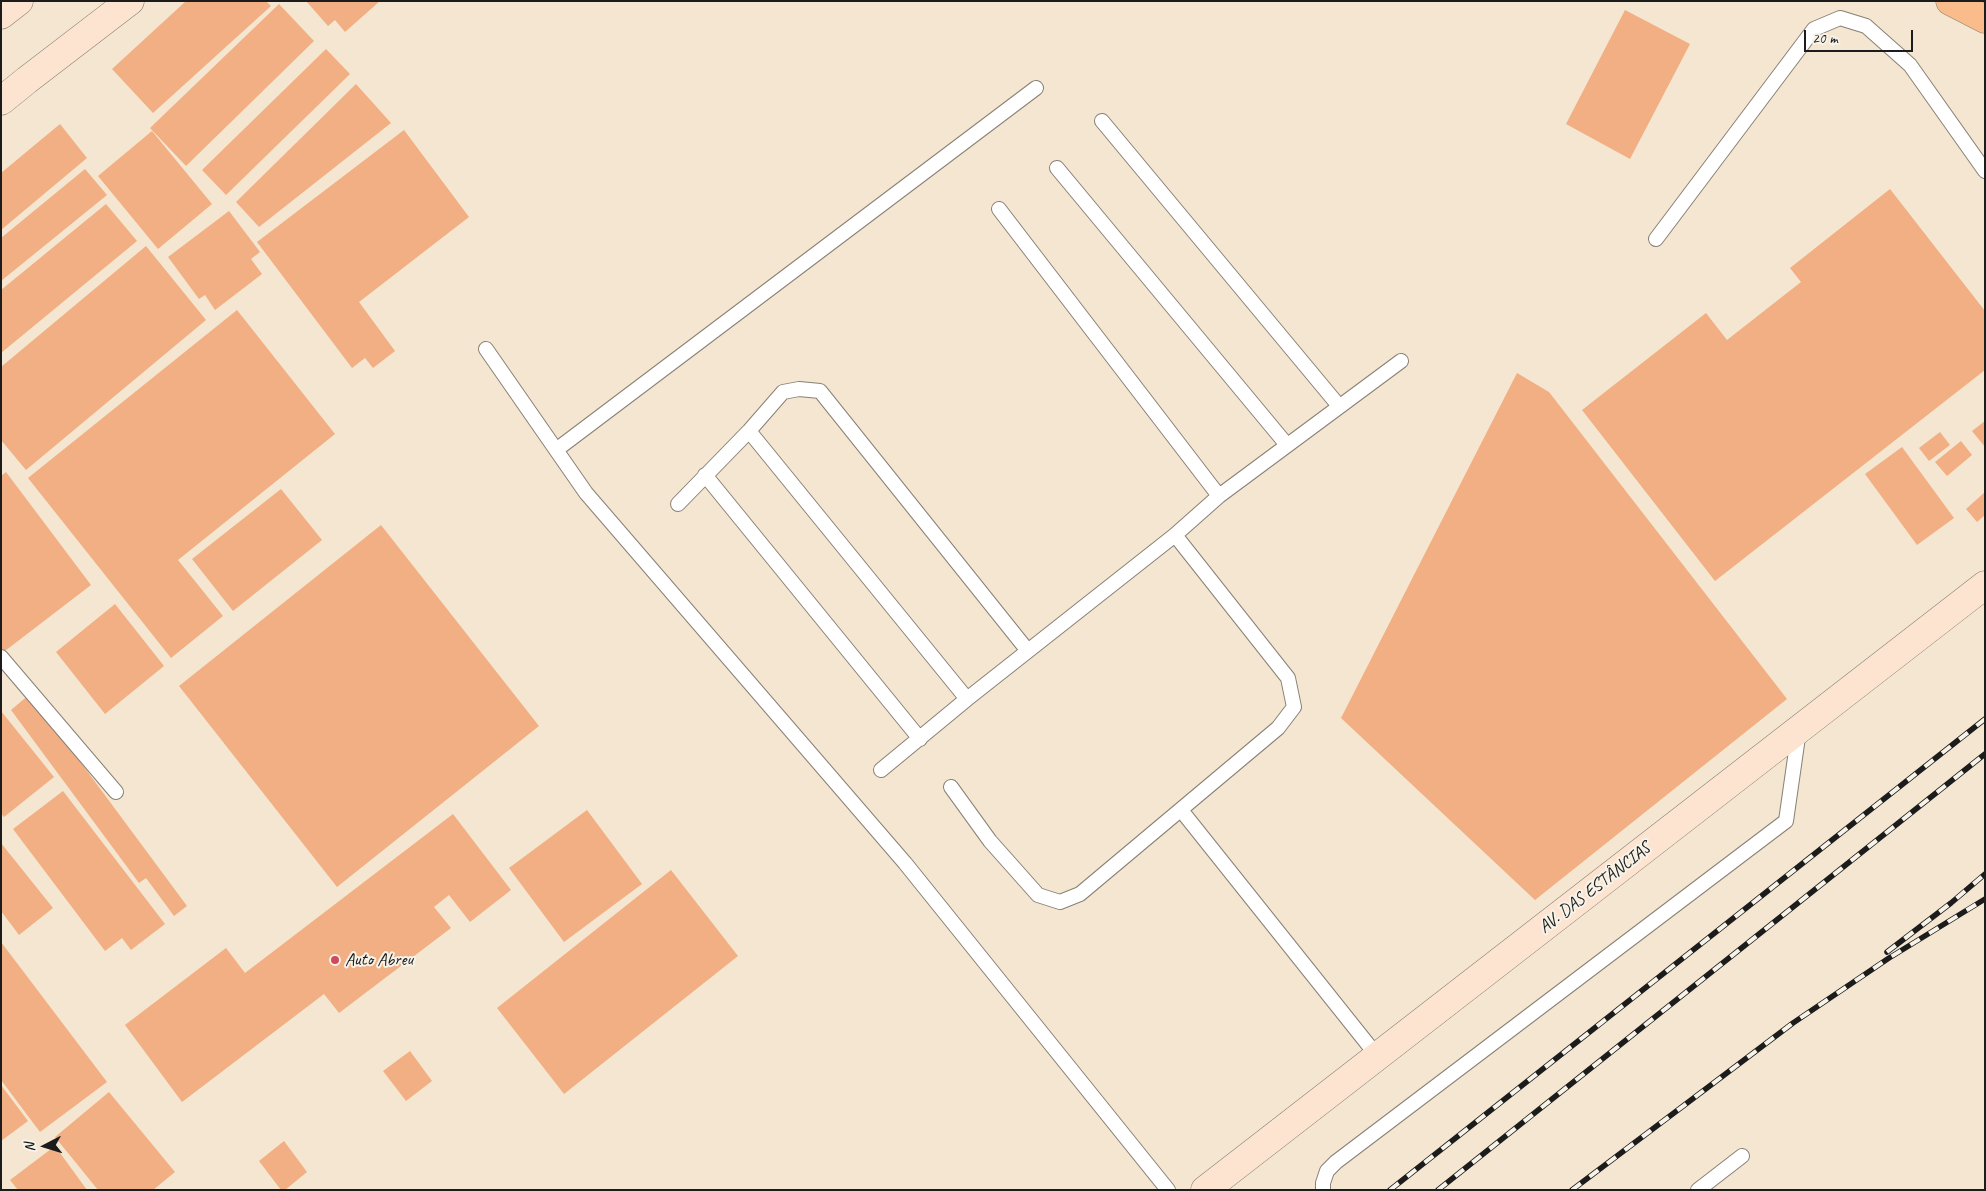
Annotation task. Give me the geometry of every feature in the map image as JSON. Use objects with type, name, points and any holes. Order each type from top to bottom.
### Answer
[{"type":"highway","points":[[1950,1],[1985,19]]},
{"type":"street","points":[[1,15],[19,1]]},
{"type":"street","points":[[1,101],[130,1]]},
{"type":"street","name":"AV. DAS ESTÂNCIAS","points":[[1205,1190],[1985,585]]},
{"type":"lane","points":[[1656,239],[1814,29],[1840,18],[1866,26],[1910,65],[1985,171]]},
{"type":"lane","points":[[556,450],[1036,88]]},
{"type":"lane","points":[[1102,121],[1339,406]]},
{"type":"lane","points":[[1057,168],[1287,446]]},
{"type":"lane","points":[[999,209],[1219,496]]},
{"type":"lane","points":[[486,349],[586,493],[905,863],[1168,1190]]},
{"type":"lane","points":[[882,770],[967,699],[1175,535],[1219,496],[1401,361]]},
{"type":"lane","points":[[678,504],[749,431],[783,392],[799,389],[820,391],[1028,651]]},
{"type":"lane","points":[[749,431],[967,699]]},
{"type":"lane","points":[[705,475],[920,739]]},
{"type":"lane","points":[[950,787],[990,841],[1038,895],[1060,902],[1080,894],[1278,728],[1294,707],[1288,678],[1175,535]]},
{"type":"lane","points":[[1,657],[116,792]]},
{"type":"lane","points":[[1323,1190],[1327,1171],[1336,1162],[1786,821],[1799,729]]},
{"type":"lane","points":[[1181,810],[1378,1057]]},
{"type":"lane","points":[[1698,1190],[1742,1156]]},
{"type":"building","points":[[186,1],[266,1],[271,6],[153,113],[112,69]]},
{"type":"building","points":[[306,1],[380,1],[345,32],[335,20],[328,26]]},
{"type":"building","points":[[279,4],[314,41],[186,166],[150,128]]},
{"type":"building","points":[[1625,10],[1690,44],[1630,159],[1566,124]]},
{"type":"building","points":[[326,49],[350,74],[226,195],[202,170]]},
{"type":"building","points":[[356,84],[391,123],[259,227],[236,202]]},
{"type":"building","points":[[60,124],[87,158],[1,230],[1,173]]},
{"type":"building","points":[[404,130],[469,217],[359,302],[395,351],[373,368],[365,358],[352,368],[257,242]]},
{"type":"building","points":[[152,131],[212,204],[158,249],[98,176]]},
{"type":"building","points":[[85,169],[107,195],[1,281],[1,238]]},
{"type":"building","points":[[1890,189],[1985,311],[1985,370],[1715,581],[1582,410],[1706,313],[1727,340],[1801,282],[1790,268]]},
{"type":"building","points":[[106,204],[137,241],[1,353],[1,290]]},
{"type":"building","points":[[229,211],[260,252],[251,259],[262,274],[215,310],[205,295],[199,299],[168,257]]},
{"type":"building","points":[[146,246],[206,320],[26,470],[1,440],[1,367]]},
{"type":"building","points":[[237,310],[335,434],[178,560],[223,616],[171,658],[28,478]]},
{"type":"building","points":[[1517,373],[1549,392],[1787,699],[1535,900],[1341,718]]},
{"type":"building","points":[[1985,421],[1985,447],[1972,431]]},
{"type":"building","points":[[1940,432],[1950,445],[1929,461],[1919,448]]},
{"type":"building","points":[[1961,441],[1972,455],[1947,476],[1935,462]]},
{"type":"building","points":[[1902,447],[1954,518],[1917,545],[1865,474]]},
{"type":"building","points":[[6,472],[91,585],[1,654],[1,476]]},
{"type":"building","points":[[281,489],[322,540],[233,611],[192,559]]},
{"type":"building","points":[[1985,492],[1985,515],[1977,522],[1966,509]]},
{"type":"building","points":[[381,525],[539,726],[337,887],[179,686]]},
{"type":"building","points":[[115,604],[164,666],[105,714],[56,652]]},
{"type":"building","points":[[30,694],[187,906],[174,916],[146,878],[139,883],[11,710]]},
{"type":"building","points":[[1,711],[54,777],[4,817],[1,813]]},
{"type":"building","points":[[63,791],[165,924],[131,950],[122,938],[105,951],[13,829]]},
{"type":"building","points":[[587,810],[642,884],[564,942],[509,868]]},
{"type":"building","name":"Auto Abreu","points":[[453,814],[511,890],[470,922],[449,895],[434,907],[451,928],[339,1013],[324,994],[182,1102],[125,1025],[226,948],[245,973]]},
{"type":"building","points":[[1,843],[53,908],[19,935],[1,911]]},
{"type":"building","points":[[671,870],[738,956],[564,1094],[497,1008]]},
{"type":"building","points":[[1,942],[107,1082],[40,1132],[1,1080]]},
{"type":"building","points":[[410,1051],[432,1081],[406,1101],[383,1071]]},
{"type":"building","points":[[1,1085],[28,1121],[1,1141]]},
{"type":"building","points":[[109,1092],[175,1172],[153,1190],[98,1190],[55,1137]]},
{"type":"building","points":[[284,1141],[307,1172],[285,1190],[281,1190],[259,1161]]},
{"type":"building","points":[[55,1146],[87,1190],[18,1190],[10,1180]]},
{"type":"railway","points":[[1390,1190],[1985,719]]},
{"type":"railway","points":[[1438,1190],[1985,754]]},
{"type":"railway","points":[[1887,952],[1951,903],[1985,874]]},
{"type":"railway","points":[[1572,1190],[1793,1023],[1889,958],[1985,899]]},
{"type":"place","name":"Auto Abreu","points":[[335,960]]}]
